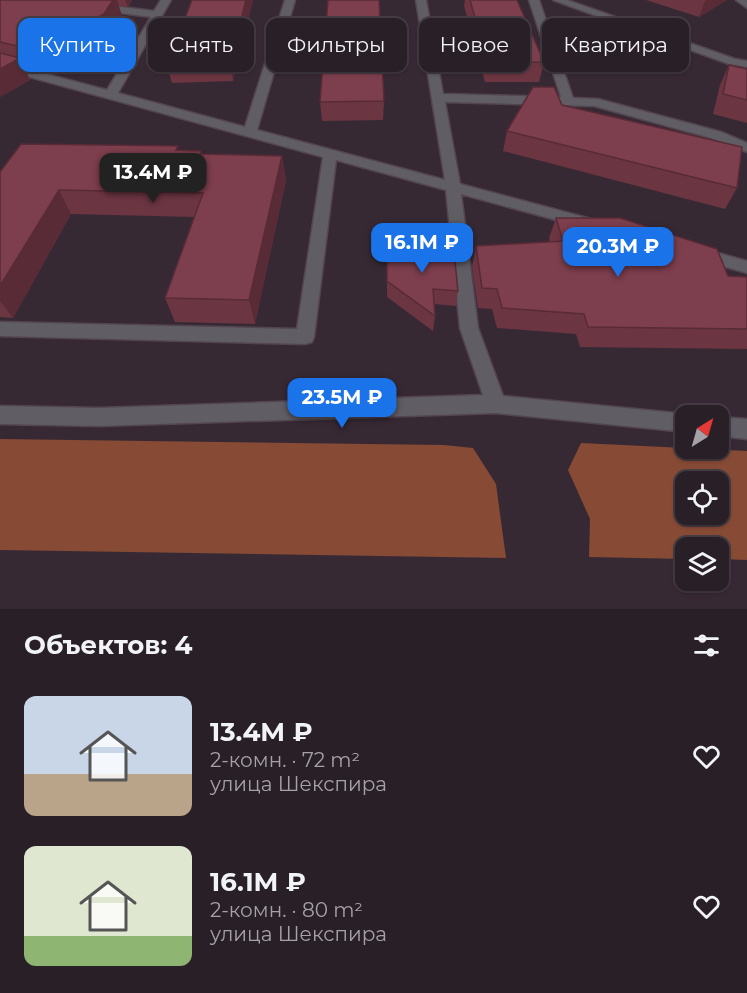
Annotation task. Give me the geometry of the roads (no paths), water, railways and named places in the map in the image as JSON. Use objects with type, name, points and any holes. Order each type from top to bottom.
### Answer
[{"type":"street","points":[[111,94],[166,0]]},
{"type":"street","points":[[250,131],[290,0]]},
{"type":"street","points":[[421,0],[453,187],[469,327],[496,404]]},
{"type":"street","points":[[534,0],[568,101]]},
{"type":"street","points":[[558,0],[733,62],[747,64]]},
{"type":"street","points":[[741,0],[747,5]]},
{"type":"street","points":[[90,7],[158,15]]},
{"type":"street","points":[[0,65],[600,227]]},
{"type":"street","points":[[438,98],[594,102],[716,135],[747,148]]},
{"type":"street","points":[[0,329],[305,336],[330,153]]},
{"type":"street","points":[[679,249],[747,267]]},
{"type":"street","points":[[0,415],[99,417],[496,404],[675,422]]},
{"type":"street","points":[[729,427],[747,429]]}]
